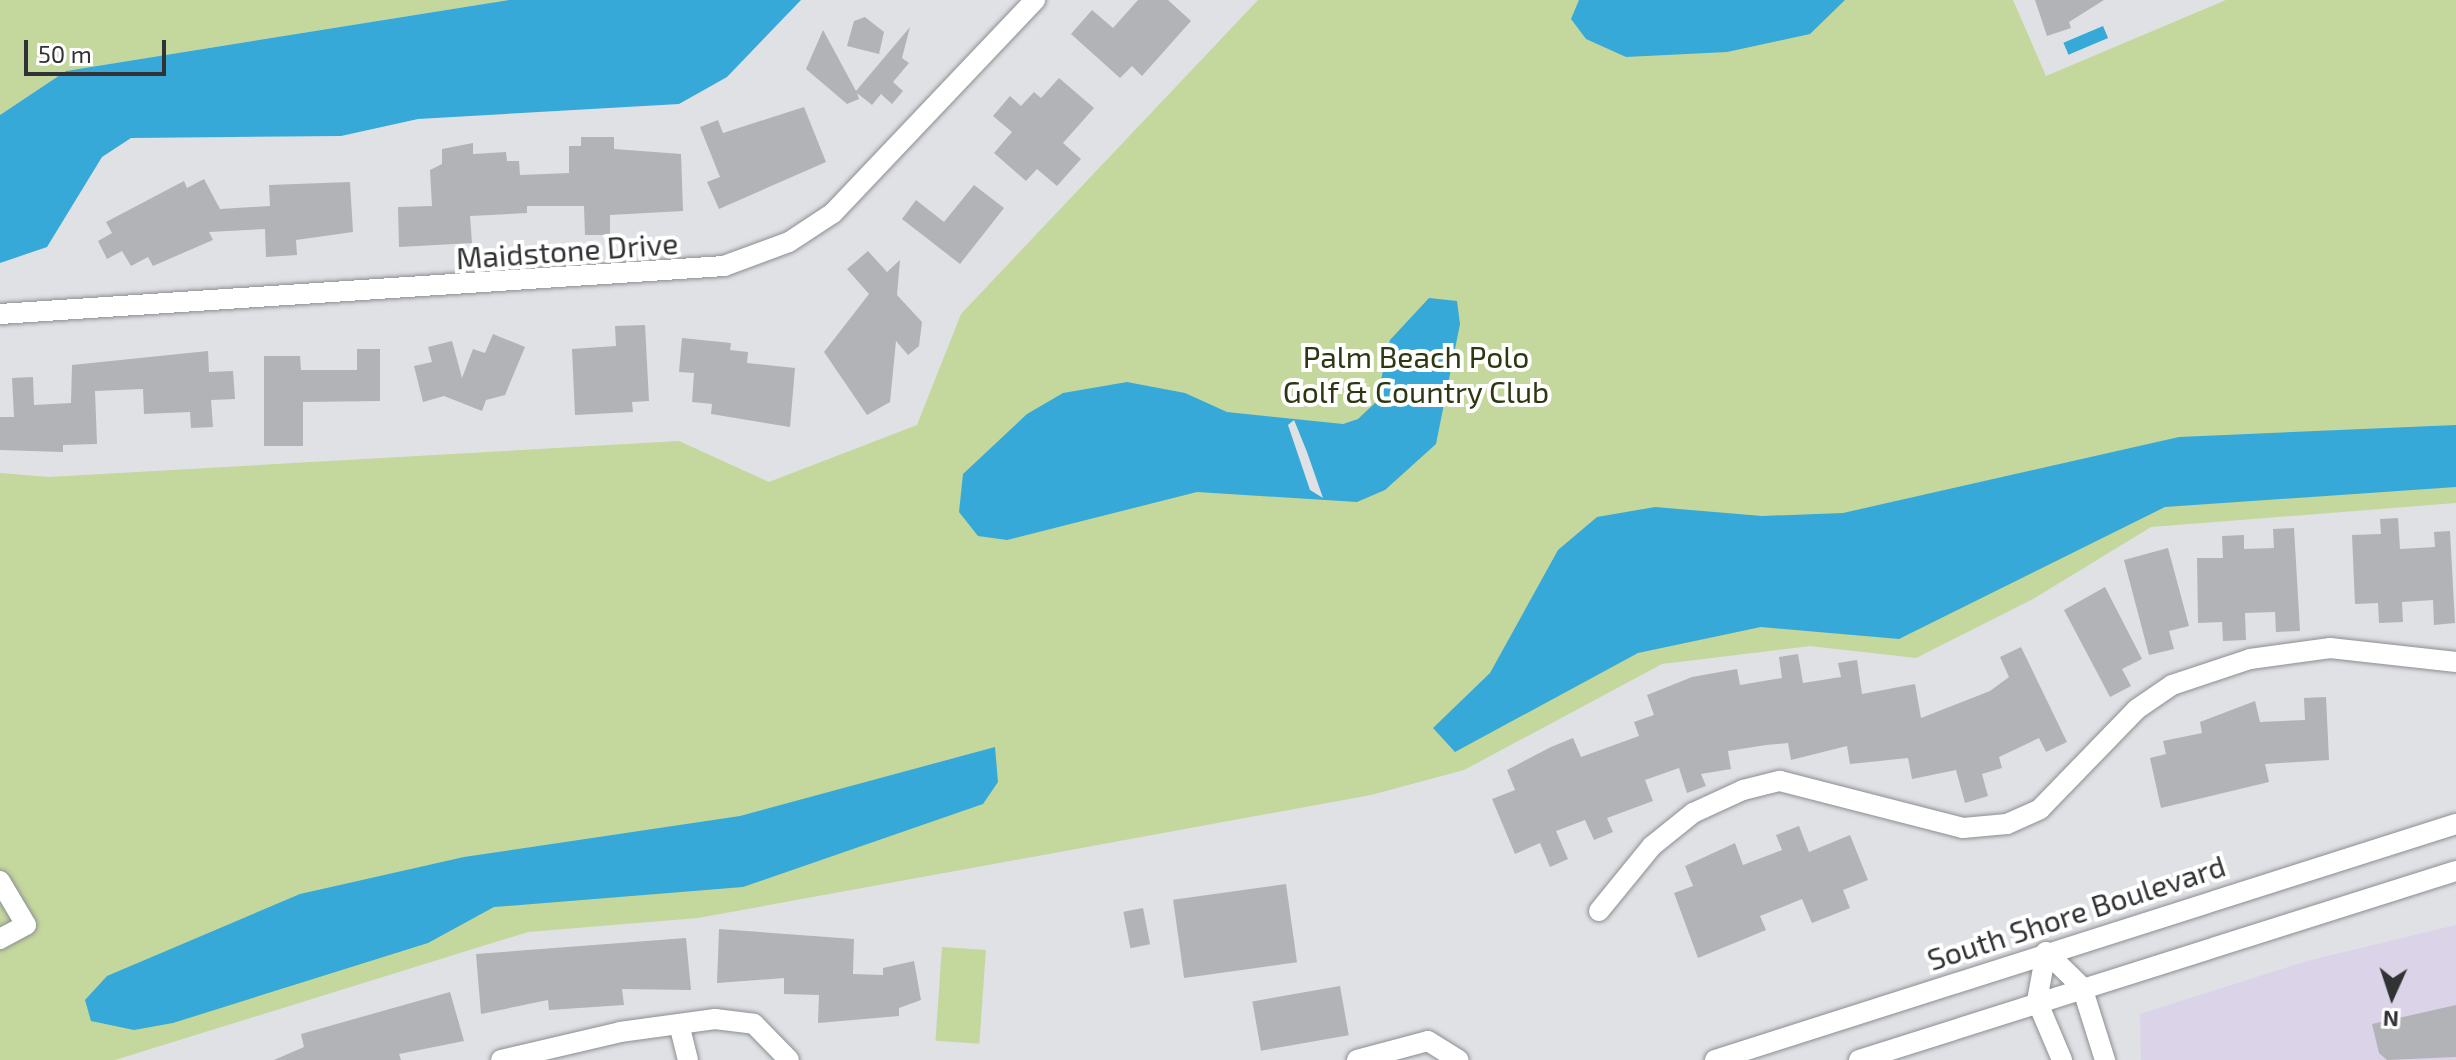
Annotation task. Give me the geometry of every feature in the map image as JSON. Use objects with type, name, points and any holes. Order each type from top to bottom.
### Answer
[{"type":"street","name":"Maidstone Drive","points":[[0,314],[397,293],[737,262],[801,235],[853,196],[1035,0]]},
{"type":"street","points":[[1599,911],[1652,846],[1693,813],[1743,790],[1780,781],[1963,828],[2007,824],[2040,809],[2137,709],[2172,685],[2250,659],[2330,648],[2456,662]]},
{"type":"street","name":"South Shore Boulevard","points":[[1715,1060],[2046,952],[2456,824]]},
{"type":"street","points":[[1859,1060],[2037,1001],[2456,871]]},
{"type":"street","points":[[0,881],[26,925],[0,939]]},
{"type":"street","points":[[2046,952],[2082,987],[2105,1060]]},
{"type":"street","points":[[2046,952],[2037,1001],[2062,1060]]},
{"type":"street","points":[[501,1060],[679,1024],[754,1024],[789,1060]]},
{"type":"street","points":[[679,1024],[688,1060]]},
{"type":"street","points":[[1357,1060],[1428,1041],[1459,1060]]},
{"type":"shaded area","points":[[2456,925],[2456,1060],[2141,1060],[2140,1014],[2307,961]]},
{"type":"green space","points":[[0,0],[509,0],[66,71],[0,115]]},
{"type":"green space","name":"Palm Beach Polo Golf & Country Club","points":[[1258,0],[2013,0],[2046,76],[2226,0],[2456,0],[2456,503],[2151,527],[2033,599],[1916,658],[1810,646],[1662,664],[1464,770],[1371,795],[698,918],[528,932],[115,1060],[0,1060],[0,473],[49,477],[679,441],[769,482],[917,425],[961,314]]},
{"type":"green space","points":[[942,947],[986,950],[979,1044],[935,1041]]},
{"type":"water","points":[[509,0],[801,0],[727,77],[679,104],[418,119],[341,136],[131,138],[102,157],[47,247],[0,263],[0,115],[66,71]]},
{"type":"water","points":[[1579,0],[1845,0],[1810,34],[1727,52],[1626,57],[1586,39],[1571,19]]},
{"type":"water","points":[[2103,26],[2108,38],[2068,55],[2063,43]]},
{"type":"water","points":[[1429,298],[1457,301],[1460,324],[1436,444],[1385,490],[1357,502],[1197,492],[1007,540],[978,536],[959,512],[963,474],[1027,414],[1063,393],[1127,382],[1185,393],[1227,412],[1343,424],[1358,419],[1376,402],[1390,340]]},
{"type":"water","points":[[2456,425],[2456,487],[2165,507],[1899,639],[1761,627],[1638,653],[1455,752],[1433,728],[1490,673],[1558,550],[1597,517],[1655,507],[1762,516],[1843,513],[2179,437]]},
{"type":"water","points":[[995,747],[998,782],[983,804],[743,887],[494,907],[428,943],[173,1023],[134,1030],[91,1021],[85,1000],[107,976],[300,894],[464,857],[740,816]]},
{"type":"pier","points":[[1294,420],[1323,498],[1310,490],[1288,425]]},
{"type":"building","points":[[1138,0],[1168,0],[1191,21],[1142,76],[1132,66],[1120,78],[1071,34],[1092,10],[1113,28]]},
{"type":"building","points":[[2035,0],[2104,0],[2069,22],[2071,28],[2047,36]]},
{"type":"building","points":[[865,17],[884,32],[879,54],[847,46],[854,21]]},
{"type":"building","points":[[910,27],[902,58],[909,63],[893,82],[903,91],[892,104],[881,94],[872,105],[857,93],[859,99],[847,104],[806,69],[823,30],[856,91]]},
{"type":"building","points":[[1059,78],[1094,108],[1063,143],[1081,159],[1057,186],[1037,169],[1026,181],[994,153],[1012,132],[993,116],[1010,96],[1021,106],[1034,92],[1041,98]]},
{"type":"building","points":[[804,107],[826,162],[719,209],[707,182],[720,177],[700,127],[718,120],[723,133]]},
{"type":"building","points":[[581,137],[614,137],[614,149],[681,154],[683,211],[610,215],[610,235],[585,235],[584,206],[527,206],[527,213],[470,216],[472,243],[399,247],[398,207],[432,206],[430,170],[442,164],[442,149],[473,143],[473,154],[506,152],[507,161],[519,161],[520,175],[569,173],[569,146],[581,146]]},
{"type":"building","points":[[204,179],[220,209],[270,206],[269,185],[350,182],[353,232],[296,240],[297,255],[266,257],[265,229],[209,232],[213,240],[153,266],[148,257],[131,266],[122,251],[107,259],[98,241],[112,233],[106,222],[184,181],[187,188]]},
{"type":"building","points":[[974,185],[1004,208],[960,264],[902,219],[916,200],[944,222]]},
{"type":"building","points":[[868,251],[887,272],[900,260],[897,295],[922,322],[919,346],[908,355],[896,341],[890,402],[867,415],[824,352],[869,294],[847,269]]},
{"type":"building","points":[[645,325],[649,401],[632,402],[633,412],[575,415],[572,349],[616,346],[615,326]]},
{"type":"building","points":[[493,334],[525,347],[505,395],[486,400],[482,411],[444,396],[423,402],[414,366],[432,362],[428,347],[452,341],[462,378],[473,349],[485,353]]},
{"type":"building","points":[[682,338],[731,343],[730,350],[748,352],[747,363],[795,368],[790,427],[711,414],[712,404],[692,402],[694,373],[679,372]]},
{"type":"building","points":[[357,349],[380,349],[380,401],[303,402],[303,446],[264,446],[264,356],[300,356],[301,370],[357,370]]},
{"type":"building","points":[[208,351],[209,372],[233,371],[235,399],[211,400],[213,427],[191,428],[190,412],[144,414],[143,389],[95,391],[97,444],[63,445],[63,452],[0,450],[0,417],[14,417],[12,378],[33,377],[34,405],[71,403],[72,365]]},
{"type":"building","points":[[2398,518],[2400,549],[2435,547],[2434,532],[2450,531],[2455,623],[2434,625],[2433,600],[2402,602],[2403,622],[2379,623],[2378,603],[2355,604],[2352,535],[2381,534],[2380,519]]},
{"type":"building","points":[[2294,528],[2300,631],[2276,632],[2275,612],[2245,613],[2246,640],[2223,641],[2222,622],[2198,623],[2197,558],[2223,558],[2222,536],[2244,535],[2244,549],[2274,548],[2273,529]]},
{"type":"building","points":[[2168,548],[2189,626],[2169,631],[2174,649],[2149,655],[2124,560]]},
{"type":"building","points":[[2105,587],[2142,659],[2122,669],[2131,686],[2110,697],[2064,610]]},
{"type":"building","points":[[2021,647],[2067,742],[2046,752],[2039,738],[1999,757],[2002,768],[1982,774],[1988,796],[1965,803],[1956,770],[1912,779],[1908,758],[1850,764],[1847,746],[1791,760],[1788,743],[1766,745],[1728,751],[1731,769],[1701,774],[1706,786],[1687,793],[1679,768],[1645,780],[1653,801],[1607,818],[1613,832],[1594,840],[1585,820],[1556,831],[1568,859],[1550,867],[1540,843],[1515,854],[1492,799],[1515,790],[1507,770],[1551,747],[1573,738],[1581,757],[1639,736],[1634,722],[1654,715],[1647,695],[1692,677],[1737,669],[1740,685],[1782,678],[1779,657],[1798,654],[1803,683],[1841,677],[1838,663],[1857,660],[1862,694],[1915,684],[1921,718],[1990,691],[2009,677],[2000,657]]},
{"type":"building","points":[[2326,697],[2329,760],[2265,764],[2269,782],[2161,808],[2150,758],[2166,754],[2163,741],[2202,733],[2200,722],[2255,701],[2260,722],[2305,720],[2304,698]]},
{"type":"building","points":[[1799,826],[1809,852],[1850,835],[1868,880],[1843,890],[1850,908],[1812,923],[1802,899],[1760,916],[1766,930],[1698,958],[1674,893],[1693,886],[1685,866],[1735,843],[1743,865],[1782,850],[1776,835]]},
{"type":"building","points":[[1286,884],[1297,962],[1184,978],[1173,900]]},
{"type":"building","points":[[1143,908],[1150,944],[1130,948],[1123,912]]},
{"type":"building","points":[[719,929],[854,939],[853,974],[883,975],[883,968],[914,961],[921,1000],[899,1008],[899,1016],[818,1023],[819,995],[784,994],[784,978],[717,983]]},
{"type":"building","points":[[686,938],[691,990],[622,989],[624,1005],[549,1010],[548,1000],[481,1014],[476,954]]},
{"type":"building","points":[[1340,986],[1349,1035],[1261,1051],[1252,1001]]},
{"type":"building","points":[[450,992],[464,1041],[399,1054],[401,1060],[274,1060],[304,1047],[301,1034]]},
{"type":"building","points":[[2456,1005],[2456,1057],[2387,1060],[2379,1053],[2372,1024]]}]
